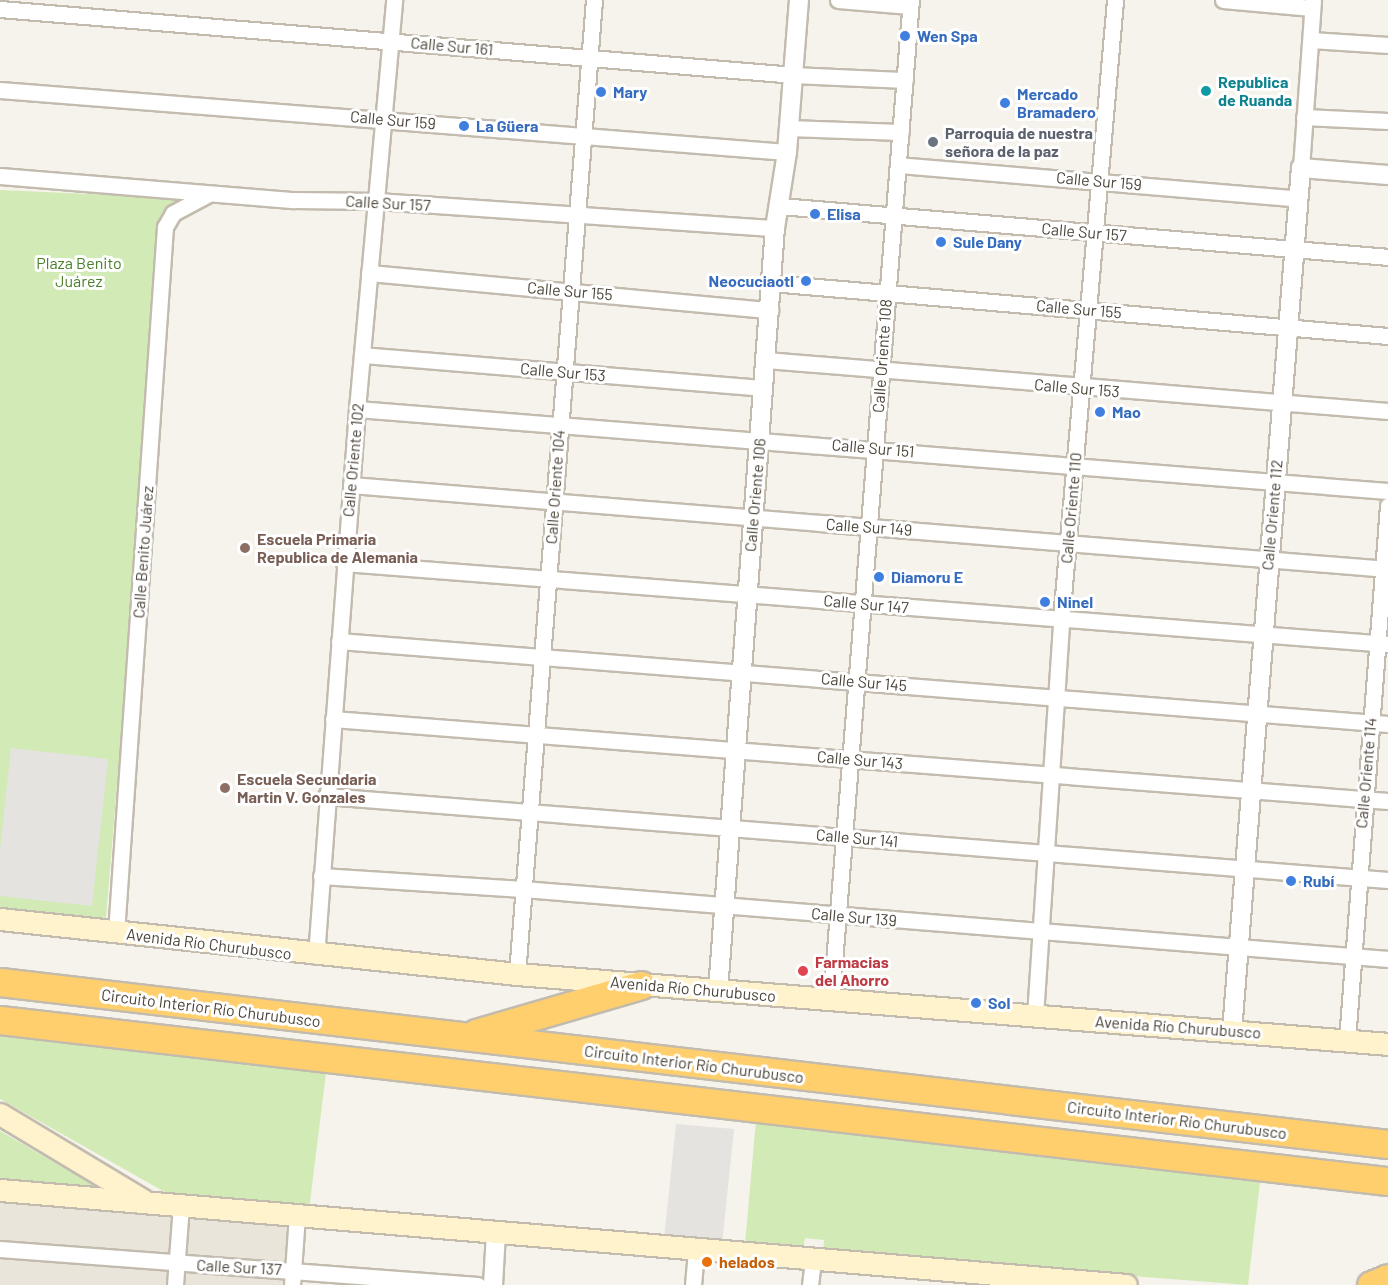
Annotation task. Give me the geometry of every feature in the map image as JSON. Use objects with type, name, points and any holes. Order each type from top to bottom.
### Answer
[{"type":"highway","name":"Circuito Interior Río Churubusco","points":[[0,982],[1388,1144]]},
{"type":"highway","points":[[456,1037],[492,1030],[641,985]]},
{"type":"highway","points":[[0,1020],[1388,1181]]},
{"type":"highway","points":[[1371,1285],[1388,1278]]},
{"type":"main road","name":"Avenida Río Churubusco","points":[[0,920],[316,956],[517,975],[1388,1044]]},
{"type":"main road","points":[[0,1114],[149,1203]]},
{"type":"main road","points":[[0,1190],[813,1260],[1011,1280],[1126,1285]]},
{"type":"street","name":"Calle Oriente 102","points":[[316,956],[326,796],[357,409],[394,0]]},
{"type":"street","name":"Calle Oriente 104","points":[[517,975],[594,0]]},
{"type":"street","name":"Calle Oriente 106","points":[[718,991],[728,827],[775,228],[787,152],[799,0]]},
{"type":"street","points":[[838,0],[910,3]]},
{"type":"street","name":"Calle Oriente 110","points":[[1035,1016],[1061,620],[1115,0]]},
{"type":"street","points":[[1223,0],[1313,4]]},
{"type":"street","name":"Calle Oriente 108","points":[[831,1000],[910,3]]},
{"type":"street","name":"Calle Oriente 112","points":[[1232,1031],[1267,560],[1299,199],[1313,4]]},
{"type":"street","name":"Calle Sur 161","points":[[0,9],[794,75],[905,80]]},
{"type":"street","points":[[1311,40],[1388,45]]},
{"type":"street","name":"Calle Sur 159","points":[[0,90],[787,152]]},
{"type":"street","points":[[1304,117],[1388,121]]},
{"type":"street","points":[[788,128],[901,132]]},
{"type":"street","name":"Calle Sur 159","points":[[898,165],[1098,180],[1299,199]]},
{"type":"street","points":[[1301,168],[1388,175]]},
{"type":"street","name":"Calle Sur 157","points":[[0,176],[208,194],[377,201],[775,228]]},
{"type":"street","name":"Calle Benito Juárez","points":[[116,933],[165,227],[173,213],[208,194]]},
{"type":"street","name":"Calle Sur 157","points":[[780,206],[1388,257]]},
{"type":"street","name":"Calle Sur 155","points":[[369,273],[770,310]]},
{"type":"street","name":"Calle Sur 155","points":[[771,283],[1388,336]]},
{"type":"street","name":"Calle Sur 153","points":[[362,355],[764,388]]},
{"type":"street","name":"Calle Sur 153","points":[[766,360],[881,372],[1281,405],[1388,411]]},
{"type":"street","name":"Calle Sur 151","points":[[357,409],[875,448],[1388,491]]},
{"type":"street","name":"Calle Sur 149","points":[[351,485],[1385,568]]},
{"type":"street","name":"Calle Oriente 114","points":[[1347,1040],[1370,723],[1382,644],[1388,506]]},
{"type":"street","name":"Calle Sur 147","points":[[345,563],[1262,637],[1382,644]]},
{"type":"street","name":"Calle Sur 145","points":[[339,641],[741,671],[1388,724]]},
{"type":"street","name":"Calle Sur 143","points":[[333,719],[1388,801]]},
{"type":"street","name":"Calle Sur 141","points":[[326,796],[1388,880]]},
{"type":"street","name":"Calle Sur 139","points":[[321,876],[523,889],[1388,959]]},
{"type":"street","points":[[175,1285],[181,1206]]},
{"type":"street","points":[[292,1277],[297,1216]]},
{"type":"street","points":[[493,1285],[496,1233]]},
{"type":"street","name":"Calle Sur 137","points":[[0,1249],[177,1263],[292,1277],[478,1285]]},
{"type":"street","points":[[693,1285],[696,1250]]},
{"type":"street","points":[[810,1285],[813,1260]]},
{"type":"shaded area","points":[[11,748],[108,759],[92,906],[0,896],[0,850]]},
{"type":"shaded area","points":[[676,1124],[734,1129],[722,1244],[664,1239]]},
{"type":"shaded area","points":[[0,1200],[176,1215],[172,1258],[0,1245]]},
{"type":"shaded area","points":[[183,1214],[292,1224],[290,1267],[179,1260]]},
{"type":"shaded area","points":[[0,1253],[172,1267],[172,1285],[0,1285]]},
{"type":"shaded area","points":[[180,1266],[290,1273],[289,1285],[179,1285]]},
{"type":"green space","name":"Plaza Benito Juárez","points":[[0,190],[179,198],[164,215],[106,918],[0,908]]},
{"type":"green space","points":[[0,1036],[326,1073],[309,1210],[179,1200],[0,1099]]},
{"type":"green space","points":[[756,1120],[1236,1176],[1236,1180],[1260,1182],[1248,1285],[823,1252],[824,1240],[805,1238],[803,1250],[745,1244]]},
{"type":"green space","points":[[0,1131],[111,1195],[0,1188]]},
{"type":"place","name":"Wen Spa","points":[[905,36]]},
{"type":"place","name":"Republica de Ruanda","points":[[1206,91]]},
{"type":"place","name":"Mary","points":[[601,92]]},
{"type":"place","name":"Mercado Bramadero","points":[[1005,103]]},
{"type":"place","name":"La Güera","points":[[464,126]]},
{"type":"place","name":"Parroquia de nuestra señora de la paz","points":[[933,142]]},
{"type":"place","name":"Elisa","points":[[815,214]]},
{"type":"place","name":"Sule Dany","points":[[941,242]]},
{"type":"place","name":"Neocuciaotl","points":[[806,281]]},
{"type":"place","name":"Mao","points":[[1100,412]]},
{"type":"place","name":"Escuela Primaria Republica de Alemania","points":[[245,548]]},
{"type":"place","name":"Diamoru E","points":[[879,577]]},
{"type":"place","name":"Ninel","points":[[1045,602]]},
{"type":"place","name":"Escuela Secundaria Martin V. Gonzales","points":[[225,788]]},
{"type":"place","name":"Rubí","points":[[1291,881]]},
{"type":"place","name":"Farmacias del Ahorro","points":[[803,971]]},
{"type":"place","name":"Sol","points":[[976,1003]]},
{"type":"place","name":"helados","points":[[707,1262]]}]
